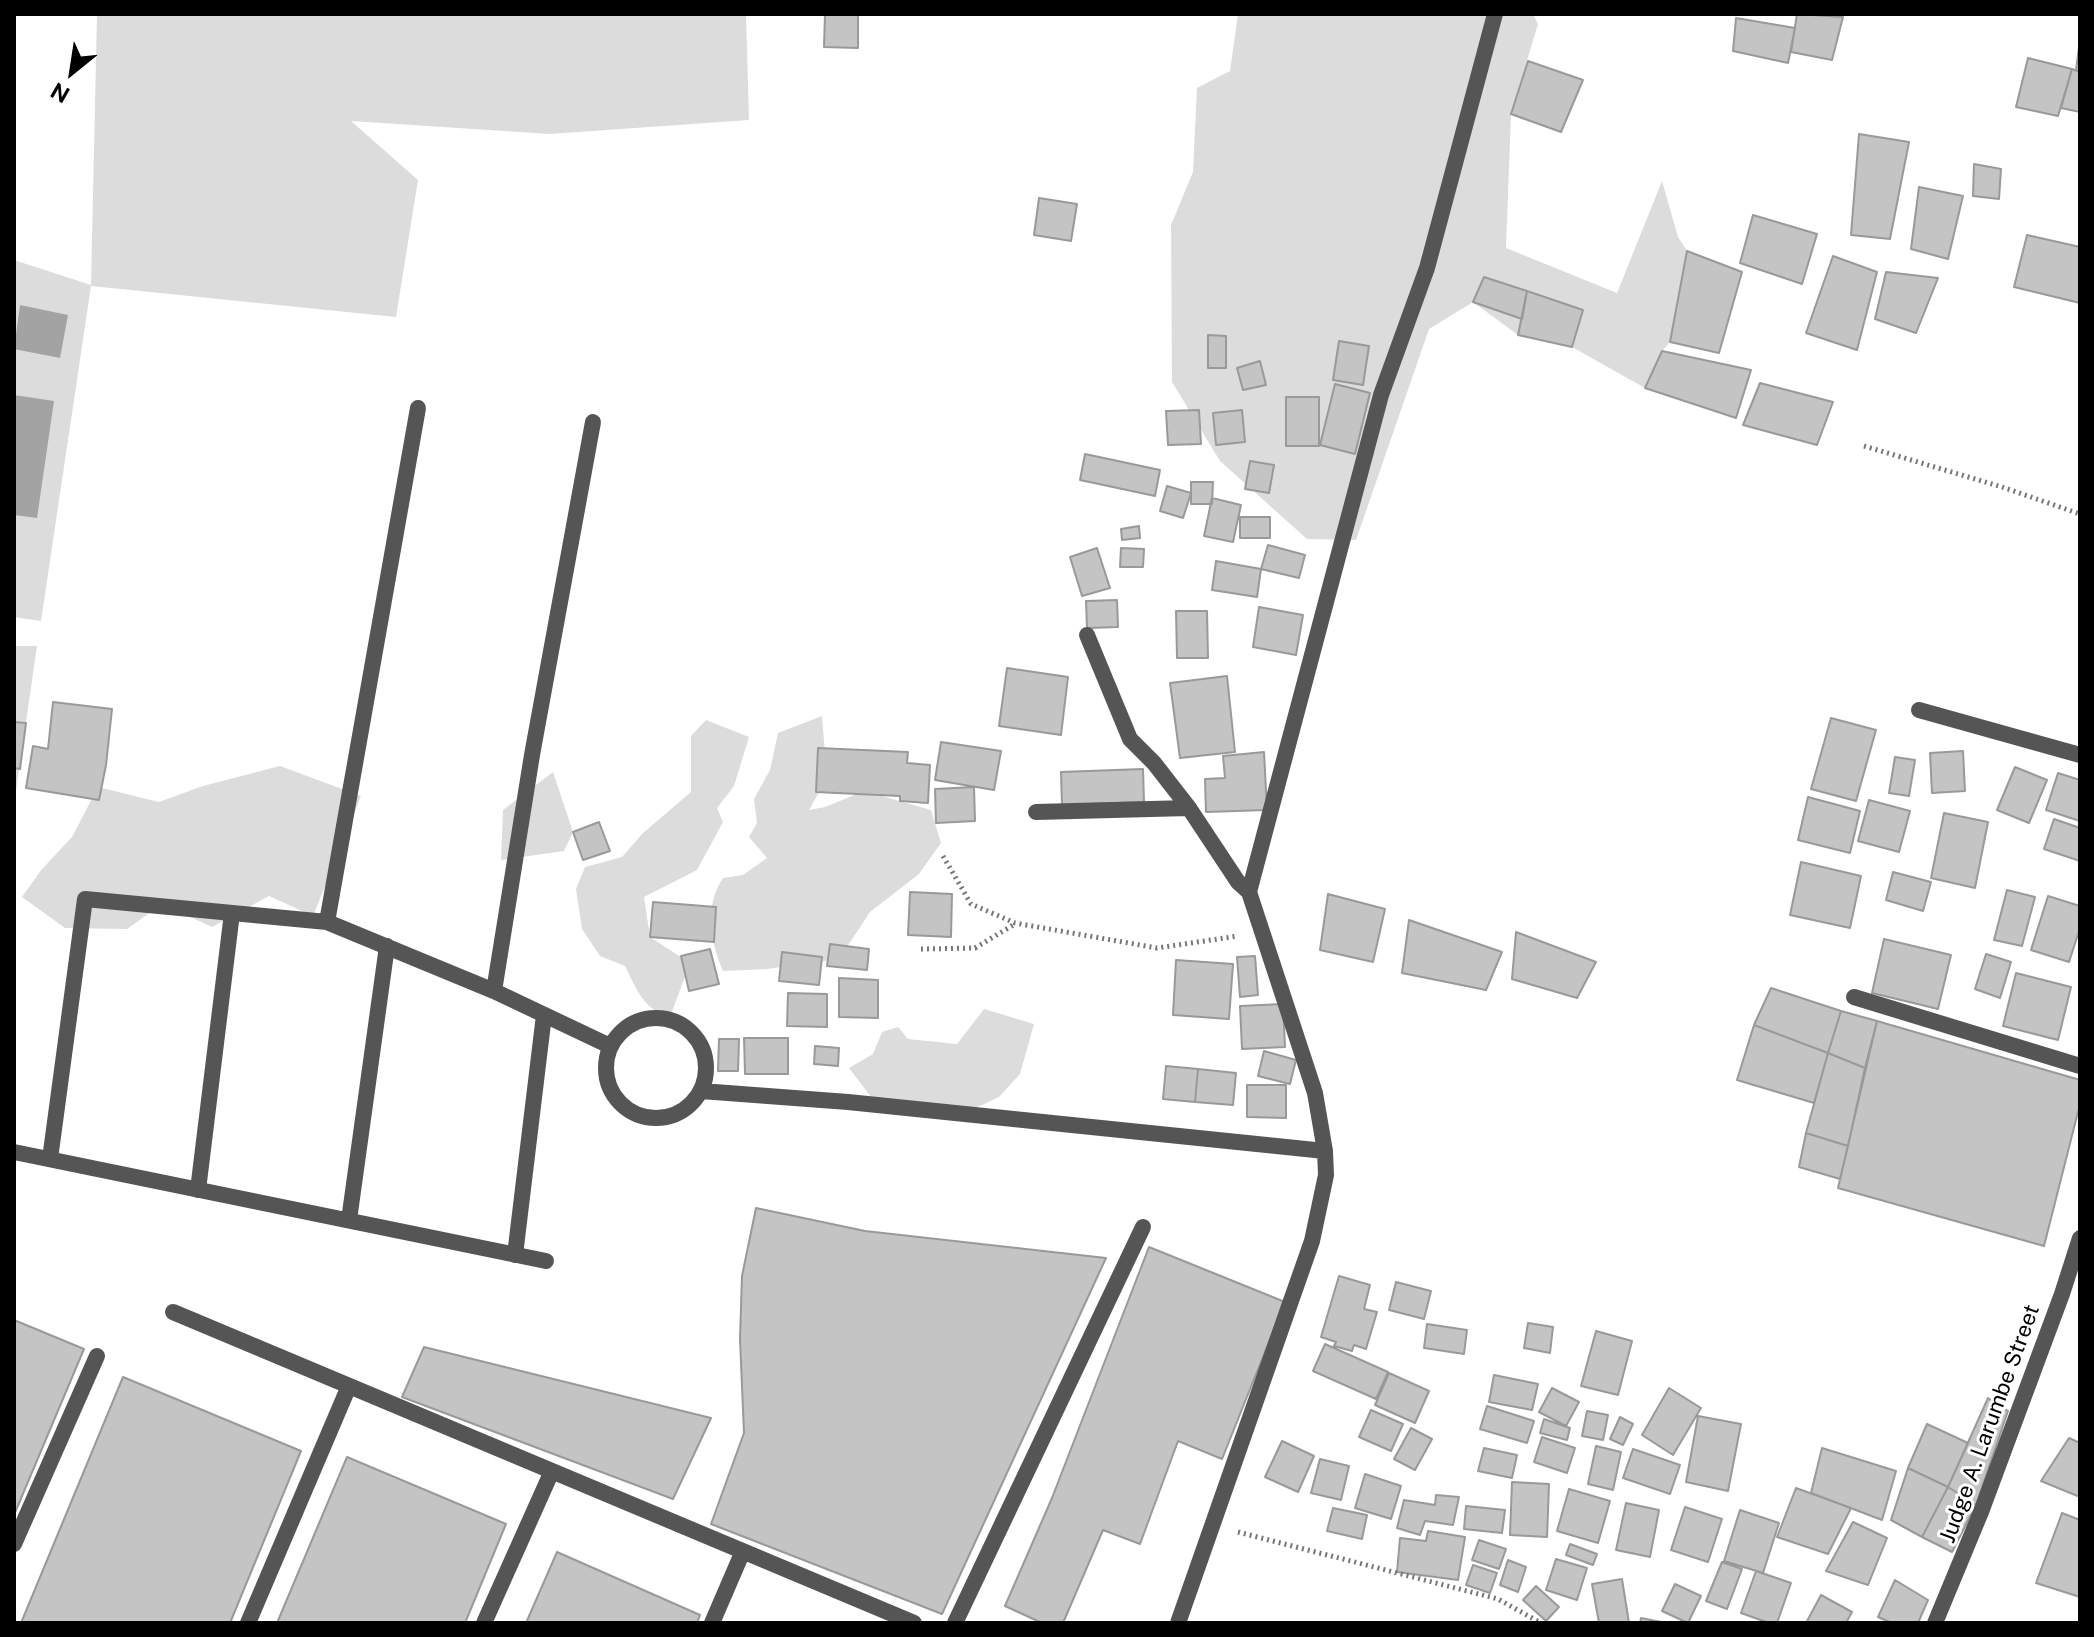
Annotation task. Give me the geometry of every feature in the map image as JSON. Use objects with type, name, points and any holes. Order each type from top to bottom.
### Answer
[{"type":"street","points":[[1249,892],[1381,395],[1427,268],[1495,14]]},
{"type":"street","points":[[327,922],[418,408]]},
{"type":"street","points":[[494,991],[535,739],[593,422]]},
{"type":"street","points":[[1087,635],[1130,739],[1154,763],[1189,808],[1238,882],[1249,892],[1315,1093],[1325,1151],[1326,1175],[1312,1241],[1178,1623]]},
{"type":"street","points":[[1919,710],[2080,755]]},
{"type":"street","points":[[1036,812],[1189,808]]},
{"type":"street","points":[[50,1159],[85,899],[327,922],[494,991],[610,1046]]},
{"type":"street","points":[[198,1190],[232,913]]},
{"type":"street","points":[[349,1220],[387,946]]},
{"type":"street","points":[[1854,997],[2080,1066]]},
{"type":"street","points":[[515,1255],[544,1015]]},
{"type":"street","points":[[652,1017],[678,1022],[698,1040],[707,1065],[701,1091],[684,1111],[659,1119],[633,1114],[613,1096],[605,1072],[610,1046],[627,1026],[652,1017]]},
{"type":"street","points":[[701,1091],[848,1102],[1325,1151]]},
{"type":"street","points":[[14,1152],[546,1261]]},
{"type":"street","points":[[955,1623],[1143,1227]]},
{"type":"street","name":"Judge A. Larumbe Street","points":[[1935,1623],[1964,1555],[2080,1238]]},
{"type":"street","points":[[2062,1294],[2080,1300]]},
{"type":"street","points":[[173,1312],[914,1623]]},
{"type":"street","points":[[14,1544],[97,1356]]},
{"type":"street","points":[[248,1623],[349,1386]]},
{"type":"street","points":[[484,1623],[552,1471]]},
{"type":"street","points":[[712,1623],[743,1551]]},
{"type":"path","points":[[1864,446],[2080,514]]},
{"type":"path","points":[[943,856],[971,904],[1015,923],[1157,948],[1263,933]]},
{"type":"path","points":[[921,949],[975,948],[1015,923]]},
{"type":"path","points":[[1214,1526],[1498,1599],[1541,1623]]},
{"type":"shaded area","points":[[97,14],[746,14],[749,120],[550,134],[351,121],[418,180],[396,317],[91,286],[41,621],[14,617],[14,260],[91,285]]},
{"type":"shaded area","points":[[1238,14],[1533,14],[1538,24],[1511,114],[1506,248],[1617,293],[1662,181],[1678,237],[1687,251],[1670,342],[1662,351],[1645,388],[1572,347],[1518,335],[1473,302],[1429,329],[1356,540],[1307,539],[1220,461],[1172,382],[1171,225],[1193,172],[1197,88],[1230,71]]},
{"type":"shaded area","points":[[20,305],[68,315],[60,358],[14,349]]},
{"type":"shaded area","points":[[14,395],[54,401],[37,518],[14,515]]},
{"type":"shaded area","points":[[14,646],[37,646],[14,805]]},
{"type":"shaded area","points":[[822,716],[827,778],[809,810],[864,791],[931,810],[941,843],[919,874],[870,912],[839,959],[767,969],[723,971],[711,924],[717,889],[723,878],[743,875],[767,858],[749,837],[757,823],[754,799],[770,770],[778,733]]},
{"type":"shaded area","points":[[706,720],[749,737],[734,786],[717,808],[723,822],[697,870],[644,897],[650,937],[690,963],[670,1017],[647,1004],[625,966],[600,956],[582,929],[576,889],[585,867],[622,857],[643,833],[691,792],[691,736]]},
{"type":"shaded area","points":[[280,766],[361,796],[313,916],[269,896],[212,927],[162,904],[127,929],[65,928],[22,897],[42,869],[72,837],[98,787],[159,802],[203,786]]},
{"type":"shaded area","points":[[553,772],[573,832],[564,851],[501,860],[503,810]]},
{"type":"shaded area","points":[[984,1009],[1034,1024],[1020,1074],[999,1097],[954,1118],[874,1101],[849,1068],[873,1054],[882,1032],[898,1027],[908,1039],[957,1044]]},
{"type":"building","points":[[825,14],[858,14],[858,48],[824,47]]},
{"type":"building","points":[[1797,14],[1843,17],[1832,60],[1791,52]]},
{"type":"building","points":[[1736,18],[1795,28],[1788,63],[1733,51]]},
{"type":"building","points":[[2080,40],[2080,72],[2076,70]]},
{"type":"building","points":[[2028,58],[2072,69],[2058,116],[2016,107]]},
{"type":"building","points":[[1528,61],[1583,80],[1561,132],[1511,114]]},
{"type":"building","points":[[2072,69],[2080,72],[2080,112],[2061,108]]},
{"type":"building","points":[[1859,134],[1909,142],[1890,239],[1851,235]]},
{"type":"building","points":[[1974,164],[2001,169],[1999,199],[1973,196]]},
{"type":"building","points":[[1919,187],[1963,196],[1948,259],[1911,249]]},
{"type":"building","points":[[1039,198],[1077,204],[1071,241],[1034,235]]},
{"type":"building","points":[[1753,215],[1817,234],[1802,284],[1740,263]]},
{"type":"building","points":[[2027,235],[2080,247],[2080,303],[2014,287]]},
{"type":"building","points":[[1687,251],[1742,272],[1719,353],[1670,342]]},
{"type":"building","points":[[1833,256],[1877,272],[1857,350],[1806,333]]},
{"type":"building","points":[[1886,272],[1938,278],[1916,333],[1875,319]]},
{"type":"building","points":[[1484,277],[1527,291],[1522,319],[1473,302]]},
{"type":"building","points":[[1527,291],[1583,310],[1572,347],[1518,335]]},
{"type":"building","points":[[1208,335],[1226,336],[1226,368],[1208,368]]},
{"type":"building","points":[[1339,341],[1369,346],[1363,385],[1333,380]]},
{"type":"building","points":[[1662,351],[1751,370],[1736,418],[1645,388]]},
{"type":"building","points":[[1260,361],[1266,385],[1243,390],[1237,368]]},
{"type":"building","points":[[1760,383],[1833,402],[1817,445],[1743,425]]},
{"type":"building","points":[[1335,384],[1370,393],[1355,454],[1320,445]]},
{"type":"building","points":[[1286,397],[1319,397],[1319,446],[1286,446]]},
{"type":"building","points":[[1199,410],[1201,444],[1168,445],[1166,411]]},
{"type":"building","points":[[1242,410],[1245,442],[1216,445],[1213,413]]},
{"type":"building","points":[[1085,454],[1160,470],[1155,496],[1080,480]]},
{"type":"building","points":[[1250,461],[1274,465],[1269,493],[1245,489]]},
{"type":"building","points":[[1191,482],[1213,482],[1212,504],[1191,504]]},
{"type":"building","points":[[1167,486],[1191,493],[1183,518],[1160,511]]},
{"type":"building","points":[[1212,498],[1241,505],[1233,542],[1204,536]]},
{"type":"building","points":[[1240,517],[1270,517],[1270,538],[1240,538]]},
{"type":"building","points":[[1139,526],[1140,538],[1122,540],[1121,529]]},
{"type":"building","points":[[1268,545],[1305,555],[1299,578],[1261,569]]},
{"type":"building","points":[[1097,548],[1110,588],[1082,596],[1070,557]]},
{"type":"building","points":[[1121,548],[1144,549],[1143,567],[1120,567]]},
{"type":"building","points":[[1216,561],[1261,569],[1257,597],[1212,590]]},
{"type":"building","points":[[1117,600],[1118,627],[1087,628],[1086,601]]},
{"type":"building","points":[[1259,607],[1303,615],[1296,655],[1253,647]]},
{"type":"building","points":[[1176,611],[1207,611],[1208,658],[1177,658]]},
{"type":"building","points":[[1007,668],[1068,677],[1061,735],[999,726]]},
{"type":"building","points":[[1227,676],[1235,752],[1180,758],[1170,683]]},
{"type":"building","points":[[53,702],[112,709],[99,800],[26,788],[33,746],[48,749]]},
{"type":"building","points":[[1831,718],[1876,730],[1856,801],[1811,789]]},
{"type":"building","points":[[14,722],[26,723],[20,769],[14,768]]},
{"type":"building","points":[[941,742],[1001,751],[994,790],[935,780]]},
{"type":"building","points":[[818,748],[908,752],[907,763],[930,765],[928,803],[900,801],[900,796],[816,792]]},
{"type":"building","points":[[1963,751],[1965,791],[1932,793],[1930,753]]},
{"type":"building","points":[[1264,752],[1267,810],[1206,812],[1205,779],[1225,778],[1223,756]]},
{"type":"building","points":[[1895,757],[1915,760],[1909,796],[1889,793]]},
{"type":"building","points":[[2015,767],[2047,780],[2029,823],[1997,810]]},
{"type":"building","points":[[1143,769],[1144,802],[1062,805],[1061,772]]},
{"type":"building","points":[[2058,773],[2080,780],[2080,821],[2046,810]]},
{"type":"building","points":[[974,787],[975,821],[936,823],[935,789]]},
{"type":"building","points":[[1808,797],[1860,811],[1850,853],[1798,840]]},
{"type":"building","points":[[1869,800],[1910,811],[1899,852],[1858,841]]},
{"type":"building","points":[[1944,813],[1988,822],[1975,888],[1931,878]]},
{"type":"building","points":[[2054,819],[2080,828],[2080,861],[2044,849]]},
{"type":"building","points":[[599,822],[610,851],[583,860],[573,832]]},
{"type":"building","points":[[1801,862],[1861,876],[1850,928],[1790,915]]},
{"type":"building","points":[[1893,872],[1931,882],[1923,911],[1886,900]]},
{"type":"building","points":[[2007,890],[2035,897],[2022,946],[1994,940]]},
{"type":"building","points":[[910,892],[952,894],[951,937],[908,935]]},
{"type":"building","points":[[1328,894],[1385,909],[1373,962],[1320,950]]},
{"type":"building","points":[[2048,896],[2080,906],[2080,928],[2069,962],[2031,950]]},
{"type":"building","points":[[653,902],[716,907],[714,942],[650,937]]},
{"type":"building","points":[[1409,920],[1502,952],[1486,990],[1402,973]]},
{"type":"building","points":[[1516,932],[1596,962],[1577,998],[1512,979]]},
{"type":"building","points":[[1884,939],[1951,955],[1938,1009],[1872,993]]},
{"type":"building","points":[[830,944],[869,949],[867,970],[827,966]]},
{"type":"building","points":[[710,949],[719,984],[689,991],[681,956]]},
{"type":"building","points":[[782,952],[822,957],[819,985],[779,981]]},
{"type":"building","points":[[1986,954],[2011,962],[2000,998],[1975,989]]},
{"type":"building","points":[[1255,956],[1258,995],[1240,997],[1237,957]]},
{"type":"building","points":[[1176,960],[1233,964],[1229,1019],[1173,1015]]},
{"type":"building","points":[[2016,973],[2071,987],[2058,1040],[2003,1026]]},
{"type":"building","points":[[839,978],[878,980],[878,1018],[839,1017]]},
{"type":"building","points":[[1771,988],[1841,1011],[1828,1053],[1754,1025]]},
{"type":"building","points":[[788,993],[827,994],[827,1027],[787,1026]]},
{"type":"building","points":[[1283,1004],[1285,1047],[1242,1049],[1240,1006]]},
{"type":"building","points":[[1841,1011],[1877,1021],[1865,1068],[1828,1053]]},
{"type":"building","points":[[1877,1021],[2080,1080],[2080,1104],[2044,1246],[1838,1188]]},
{"type":"building","points":[[1754,1025],[1828,1053],[1814,1103],[1737,1080]]},
{"type":"building","points":[[744,1038],[788,1038],[788,1074],[745,1074]]},
{"type":"building","points":[[719,1039],[739,1039],[738,1071],[718,1071]]},
{"type":"building","points":[[815,1046],[839,1048],[838,1066],[814,1064]]},
{"type":"building","points":[[1264,1051],[1296,1060],[1290,1084],[1258,1076]]},
{"type":"building","points":[[1828,1053],[1865,1068],[1848,1146],[1806,1133]]},
{"type":"building","points":[[1166,1066],[1198,1069],[1195,1102],[1163,1099]]},
{"type":"building","points":[[1198,1069],[1236,1073],[1233,1105],[1195,1102]]},
{"type":"building","points":[[1247,1085],[1286,1085],[1286,1118],[1247,1117]]},
{"type":"building","points":[[1806,1133],[1848,1146],[1840,1179],[1799,1167]]},
{"type":"building","points":[[756,1208],[865,1231],[1106,1258],[942,1614],[711,1524],[744,1433],[740,1339],[742,1276]]},
{"type":"building","points":[[1149,1247],[1285,1302],[1222,1459],[1178,1441],[1140,1544],[1103,1530],[1063,1623],[1042,1623],[1005,1606],[1052,1498]]},
{"type":"building","points":[[1339,1276],[1370,1285],[1364,1309],[1377,1312],[1366,1349],[1354,1345],[1352,1351],[1334,1346],[1336,1342],[1321,1337]]},
{"type":"building","points":[[1396,1282],[1431,1291],[1424,1319],[1389,1310]]},
{"type":"building","points":[[14,1320],[84,1349],[14,1515]]},
{"type":"building","points":[[1528,1323],[1553,1327],[1550,1353],[1524,1348]]},
{"type":"building","points":[[1427,1324],[1467,1330],[1464,1354],[1424,1348]]},
{"type":"building","points":[[1596,1331],[1632,1341],[1618,1395],[1581,1386]]},
{"type":"building","points":[[1325,1344],[1388,1372],[1376,1399],[1313,1371]]},
{"type":"building","points":[[424,1347],[711,1418],[673,1499],[402,1397]]},
{"type":"building","points":[[1389,1373],[1429,1391],[1415,1423],[1375,1405]]},
{"type":"building","points":[[1494,1375],[1538,1384],[1532,1410],[1489,1402]]},
{"type":"building","points":[[123,1377],[301,1451],[230,1623],[21,1623]]},
{"type":"building","points":[[1552,1388],[1579,1402],[1566,1426],[1539,1412]]},
{"type":"building","points":[[1669,1388],[1701,1408],[1673,1455],[1642,1435]]},
{"type":"building","points":[[1988,1398],[2008,1411],[1976,1505],[1948,1487]]},
{"type":"building","points":[[1487,1406],[1534,1421],[1527,1443],[1480,1429]]},
{"type":"building","points":[[1371,1410],[1403,1424],[1391,1451],[1359,1437]]},
{"type":"building","points":[[1587,1411],[1608,1415],[1603,1440],[1582,1436]]},
{"type":"building","points":[[1698,1416],[1741,1424],[1728,1491],[1686,1482]]},
{"type":"building","points":[[1620,1417],[1633,1424],[1623,1445],[1610,1439]]},
{"type":"building","points":[[1544,1419],[1570,1428],[1567,1440],[1540,1433]]},
{"type":"building","points":[[1927,1424],[1968,1443],[1948,1487],[1908,1468]]},
{"type":"building","points":[[1411,1428],[1432,1439],[1415,1470],[1394,1459]]},
{"type":"building","points":[[1542,1437],[1575,1448],[1567,1473],[1534,1462]]},
{"type":"building","points":[[2069,1438],[2080,1443],[2080,1497],[2041,1481]]},
{"type":"building","points":[[1282,1441],[1314,1456],[1298,1492],[1265,1477]]},
{"type":"building","points":[[1596,1446],[1621,1452],[1613,1490],[1588,1484]]},
{"type":"building","points":[[1484,1448],[1517,1455],[1512,1478],[1478,1471]]},
{"type":"building","points":[[1822,1448],[1896,1471],[1882,1520],[1811,1493]]},
{"type":"building","points":[[1633,1449],[1680,1465],[1670,1494],[1623,1478]]},
{"type":"building","points":[[347,1457],[506,1524],[465,1623],[277,1623]]},
{"type":"building","points":[[1320,1459],[1349,1466],[1341,1500],[1311,1493]]},
{"type":"building","points":[[1908,1468],[1948,1487],[1922,1537],[1891,1520]]},
{"type":"building","points":[[1365,1474],[1401,1486],[1391,1519],[1355,1508]]},
{"type":"building","points":[[1512,1482],[1549,1484],[1547,1537],[1510,1535]]},
{"type":"building","points":[[1948,1487],[1976,1505],[1952,1552],[1922,1537]]},
{"type":"building","points":[[1796,1488],[1851,1508],[1828,1554],[1777,1537]]},
{"type":"building","points":[[1569,1489],[1610,1501],[1598,1543],[1557,1531]]},
{"type":"building","points":[[1436,1495],[1459,1497],[1453,1525],[1425,1521],[1420,1535],[1397,1528],[1404,1500],[1435,1505]]},
{"type":"building","points":[[1626,1503],[1659,1510],[1650,1557],[1616,1550]]},
{"type":"building","points":[[1466,1506],[1505,1510],[1502,1533],[1464,1529]]},
{"type":"building","points":[[1685,1507],[1722,1519],[1708,1562],[1671,1550]]},
{"type":"building","points":[[1333,1508],[1367,1515],[1362,1539],[1327,1531]]},
{"type":"building","points":[[1740,1510],[1779,1523],[1763,1573],[1724,1561]]},
{"type":"building","points":[[2062,1513],[2080,1520],[2080,1597],[2036,1583]]},
{"type":"building","points":[[1853,1522],[1887,1538],[1868,1585],[1826,1571]]},
{"type":"building","points":[[1428,1531],[1465,1537],[1458,1580],[1397,1572],[1400,1538],[1426,1541]]},
{"type":"building","points":[[1479,1540],[1506,1549],[1499,1569],[1472,1560]]},
{"type":"building","points":[[1570,1544],[1597,1554],[1593,1565],[1566,1555]]},
{"type":"building","points":[[557,1552],[700,1615],[697,1623],[526,1623]]},
{"type":"building","points":[[1556,1559],[1587,1568],[1577,1600],[1546,1590]]},
{"type":"building","points":[[1508,1560],[1526,1567],[1518,1592],[1500,1585]]},
{"type":"building","points":[[1722,1562],[1742,1569],[1727,1609],[1706,1601]]},
{"type":"building","points":[[1473,1565],[1497,1573],[1490,1593],[1466,1585]]},
{"type":"building","points":[[1756,1571],[1791,1583],[1777,1623],[1741,1613]]},
{"type":"building","points":[[1622,1579],[1629,1623],[1599,1623],[1592,1584]]},
{"type":"building","points":[[1895,1580],[1928,1600],[1918,1623],[1892,1623],[1878,1617]]},
{"type":"building","points":[[1675,1584],[1701,1596],[1688,1623],[1662,1611]]},
{"type":"building","points":[[1536,1586],[1559,1607],[1546,1621],[1523,1600]]},
{"type":"building","points":[[1821,1595],[1852,1612],[1846,1623],[1806,1623]]},
{"type":"building","points":[[1641,1618],[1666,1623],[1640,1623]]}]
